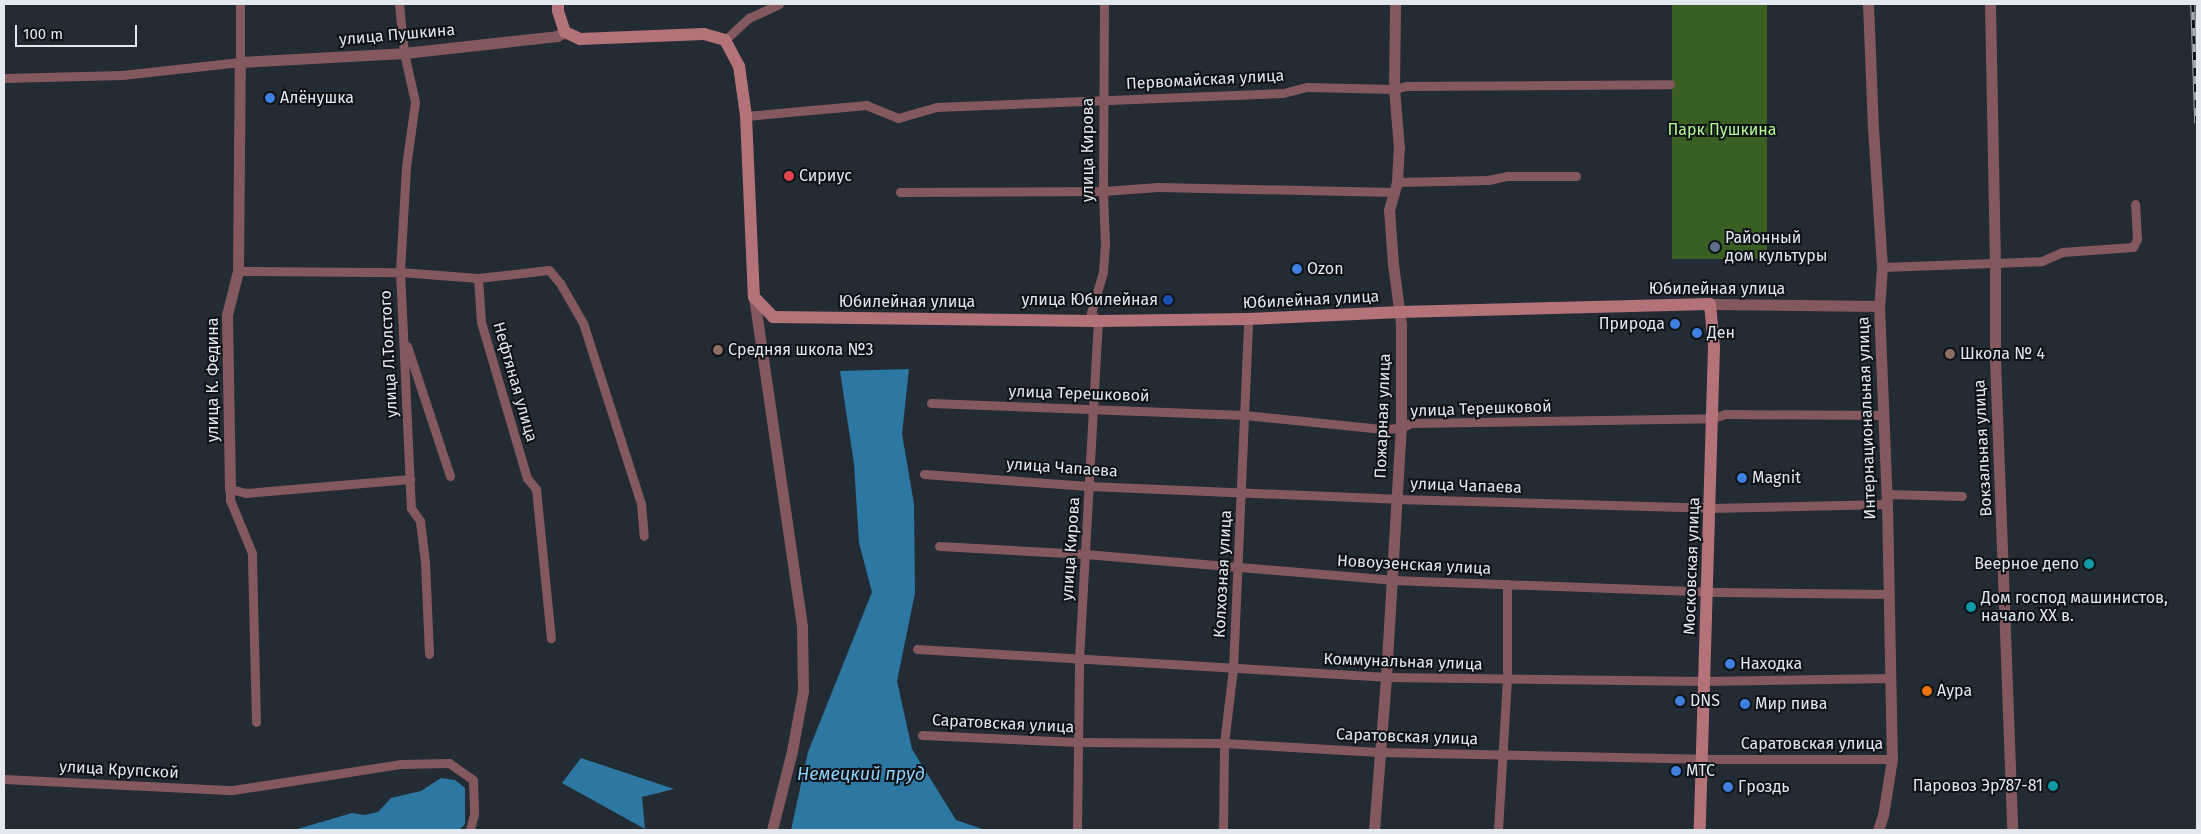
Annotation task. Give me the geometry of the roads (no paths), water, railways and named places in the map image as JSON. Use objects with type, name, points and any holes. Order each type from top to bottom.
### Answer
[{"type":"main road","points":[[558,4],[558,11],[566,32]]},
{"type":"main road","name":"улица Пушкина","points":[[566,32],[580,39],[704,34],[725,40]]},
{"type":"main road","points":[[725,40],[739,66],[746,116],[754,297]]},
{"type":"main road","name":"Юбилейная улица","points":[[754,297],[774,317],[1098,321],[1248,319],[1400,312],[1710,304]]},
{"type":"main road","name":"Московская улица","points":[[1700,830],[1713,418],[1714,347],[1710,304]]},
{"type":"street","name":"улица К. Федина","points":[[240,4],[238,272],[227,315],[230,500],[252,553],[256,722]]},
{"type":"street","name":"улица Л.Толстого","points":[[399,4],[404,53],[415,102],[406,167],[400,272],[411,508],[420,521],[425,562],[429,654]]},
{"type":"street","points":[[725,40],[749,18],[779,4]]},
{"type":"street","name":"улица Кирова","points":[[1077,830],[1079,659],[1098,321],[1091,313],[1103,272],[1105,244],[1102,191],[1104,4]]},
{"type":"street","name":"Пожарная улица","points":[[1374,830],[1386,677],[1401,428],[1400,312],[1393,264],[1389,210],[1396,187],[1399,148],[1394,89],[1395,4]]},
{"type":"street","name":"Интернациональная улица","points":[[1868,4],[1873,128],[1882,267],[1879,306],[1887,499],[1892,759],[1883,815],[1878,830]]},
{"type":"street","name":"Вокзальная улица","points":[[1990,4],[1995,358],[2012,830]]},
{"type":"street","name":"улица Пушкина","points":[[4,78],[122,75],[240,62],[404,53],[557,36],[566,32]]},
{"type":"street","name":"Первомайская улица","points":[[746,116],[866,105],[898,118],[936,107],[1283,93],[1307,87],[1394,89],[1406,86],[1670,84]]},
{"type":"street","points":[[900,192],[1102,191],[1158,187],[1396,187],[1488,180],[1507,176],[1576,176]]},
{"type":"street","points":[[1882,267],[2042,261],[2062,252],[2133,247],[2137,239],[2135,204]]},
{"type":"street","points":[[238,272],[400,272],[478,278],[549,270],[560,283],[582,324],[641,504],[644,536]]},
{"type":"street","name":"Нефтяная улица","points":[[478,278],[481,322],[527,478],[536,489],[551,638]]},
{"type":"street","points":[[754,297],[802,628],[803,691],[792,751],[772,830]]},
{"type":"street","name":"Юбилейная улица","points":[[1710,304],[1879,306]]},
{"type":"street","name":"Колхозная улица","points":[[1224,830],[1224,743],[1233,669],[1248,319]]},
{"type":"street","points":[[403,334],[450,476]]},
{"type":"street","name":"улица Терешковой","points":[[931,403],[1244,415],[1383,430],[1401,428],[1411,423],[1713,418],[1725,414],[1883,416]]},
{"type":"street","name":"улица Чапаева","points":[[924,474],[1089,486],[1396,499],[1710,508],[1962,496]]},
{"type":"street","points":[[230,489],[246,493],[410,479]]},
{"type":"street","name":"Новоузенская улица","points":[[939,546],[1085,554],[1392,580],[1708,591],[1889,594]]},
{"type":"street","points":[[1498,830],[1501,754],[1507,680],[1507,584]]},
{"type":"street","name":"Коммунальная улица","points":[[917,649],[1386,677],[1507,680],[1890,678]]},
{"type":"street","name":"Саратовская улица","points":[[922,735],[1078,742],[1224,743],[1379,752],[1701,758],[1892,759]]},
{"type":"street","name":"улица Крупской","points":[[4,779],[233,790],[400,764],[449,763],[473,780],[474,814],[470,830]]},
{"type":"water","name":"Немецкий пруд","points":[[909,369],[902,434],[914,504],[915,593],[897,681],[912,749],[956,820],[985,830],[791,830],[808,752],[872,592],[859,543],[854,464],[840,371]]},
{"type":"water","points":[[581,758],[674,789],[642,797],[645,829],[562,783]]},
{"type":"water","points":[[441,778],[455,780],[465,788],[465,824],[459,830],[294,830],[352,813],[364,815],[378,812],[391,798],[421,791]]},
{"type":"railway","points":[[2193,4],[2197,123]]},
{"type":"place","name":"Алёнушка","points":[[270,98]]},
{"type":"place","name":"Сириус","points":[[789,176]]},
{"type":"place","name":"Районный дом культуры","points":[[1715,247]]},
{"type":"place","name":"Ozon","points":[[1297,269]]},
{"type":"place","name":"улица Юбилейная","points":[[1168,300]]},
{"type":"place","name":"Природа","points":[[1675,324]]},
{"type":"place","name":"Ден","points":[[1697,333]]},
{"type":"place","name":"Средняя школа №3","points":[[718,350]]},
{"type":"place","name":"Школа № 4","points":[[1950,354]]},
{"type":"place","name":"Magnit","points":[[1742,478]]},
{"type":"place","name":"Веерное депо","points":[[2089,564]]},
{"type":"place","name":"Дом господ машинистов, начало XX в.","points":[[1971,607]]},
{"type":"place","name":"Находка","points":[[1730,664]]},
{"type":"place","name":"Аура","points":[[1927,691]]},
{"type":"place","name":"DNS","points":[[1680,701]]},
{"type":"place","name":"Мир пива","points":[[1745,704]]},
{"type":"place","name":"МТС","points":[[1676,771]]},
{"type":"place","name":"Паровоз Эр787-81","points":[[2053,786]]},
{"type":"place","name":"Гроздь","points":[[1728,787]]},
{"type":"park label","name":"Парк Пушкина","points":[[1722,130]]}]
